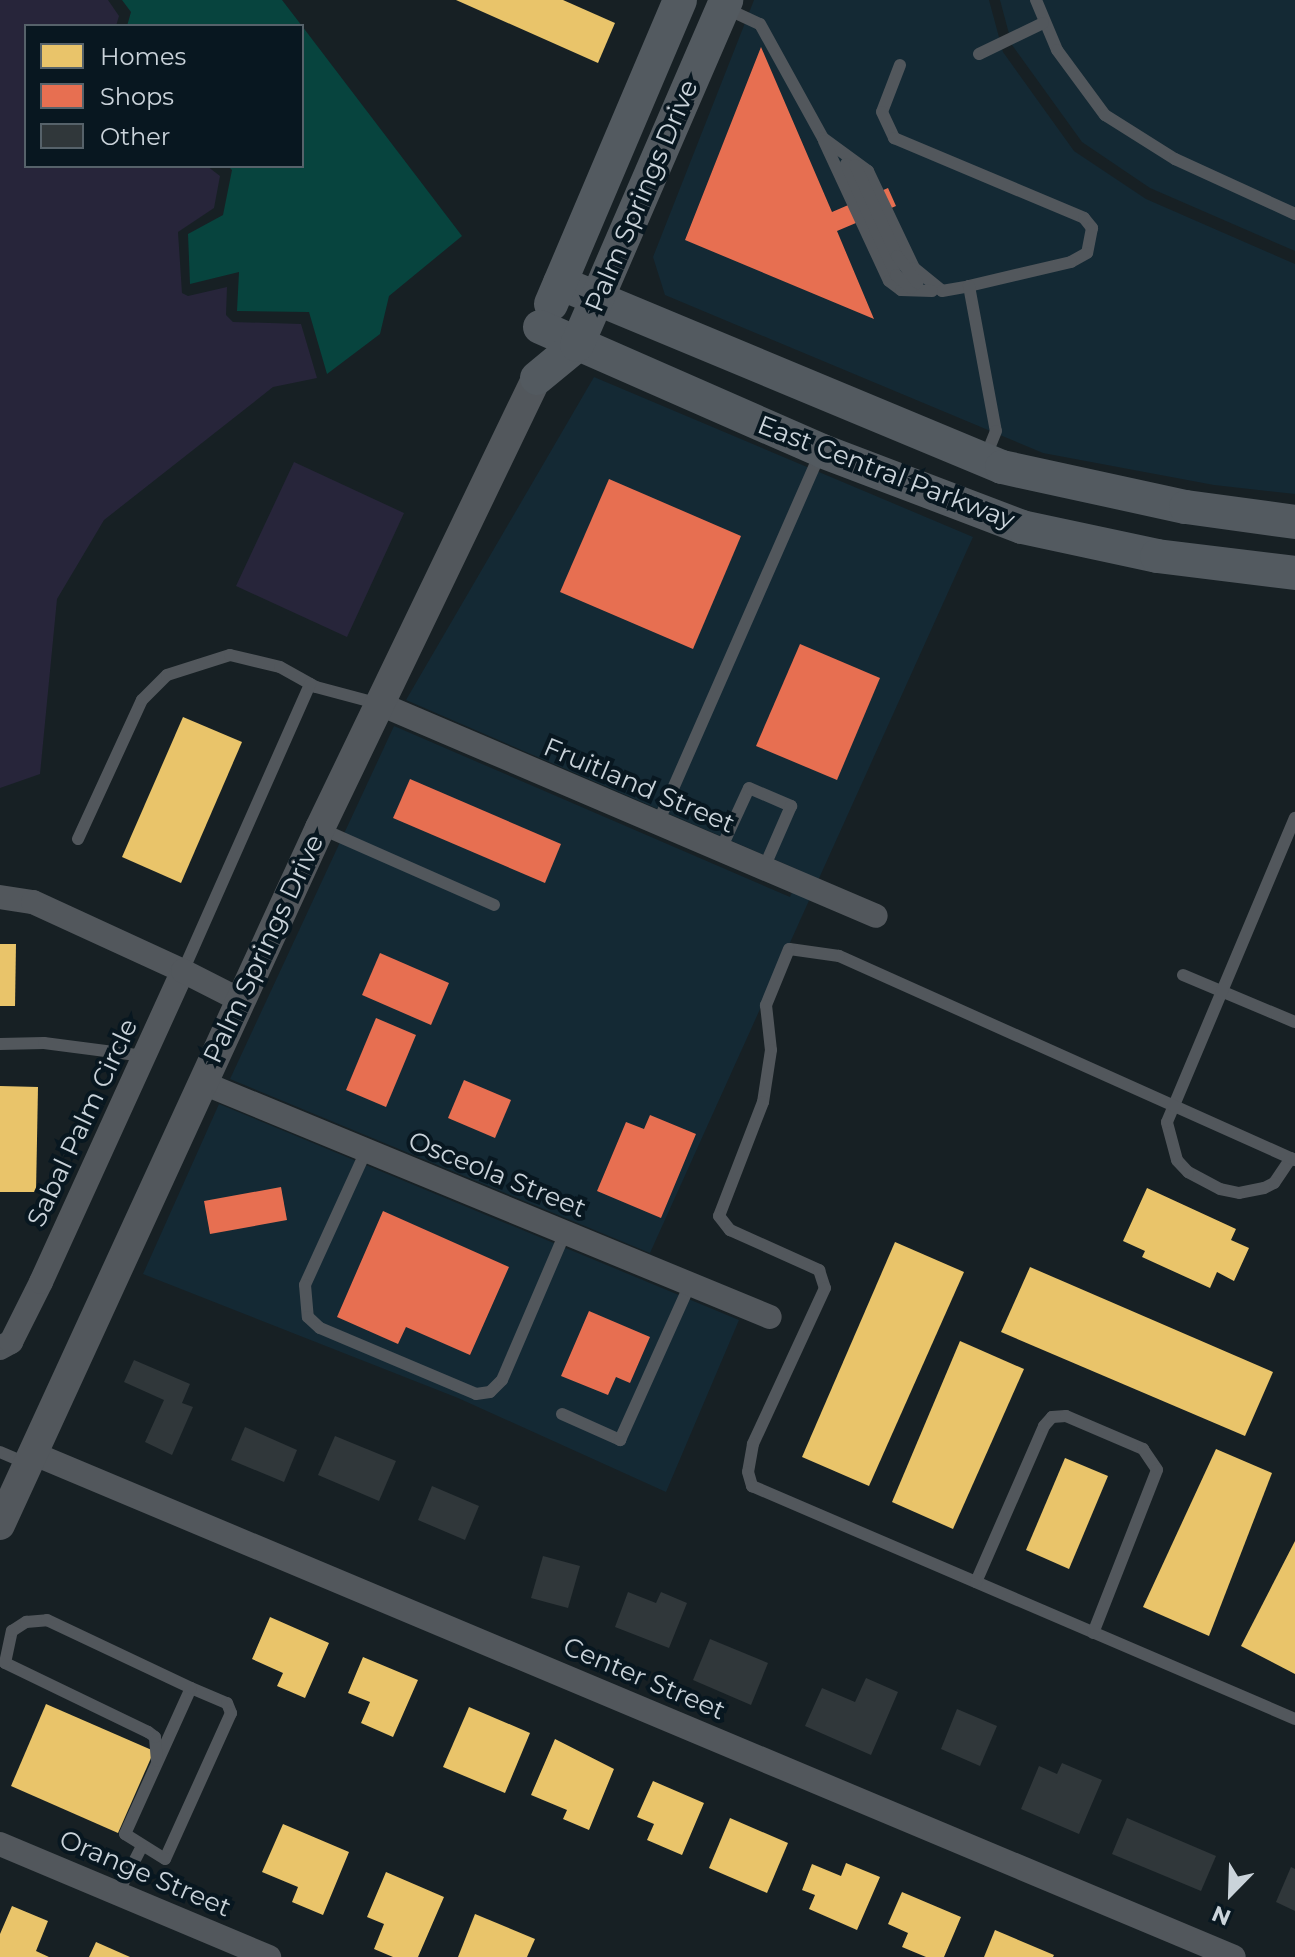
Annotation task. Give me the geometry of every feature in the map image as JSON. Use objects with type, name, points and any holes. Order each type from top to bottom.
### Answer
[{"type":"main road","name":"Palm Springs Drive","points":[[537,378],[540,327],[680,0]]},
{"type":"main road","name":"Palm Springs Drive","points":[[537,378],[577,345],[725,4]]},
{"type":"main road","name":"East Central Parkway","points":[[560,283],[984,460],[1186,507],[1295,522]]},
{"type":"main road","name":"East Central Parkway","points":[[540,327],[822,451],[1022,527],[1157,556],[1295,573]]},
{"type":"street","name":"Palm Springs Drive","points":[[0,1525],[20,1456],[203,1083],[320,828],[537,378]]},
{"type":"street","name":"Fruitland Street","points":[[380,704],[720,852],[876,916]]},
{"type":"street","points":[[0,897],[33,902],[240,1000]]},
{"type":"street","name":"Sabal Palm Circle","points":[[0,1348],[11,1342],[183,971]]},
{"type":"street","name":"Osceola Street","points":[[203,1083],[770,1317]]},
{"type":"street","name":"Center Street","points":[[20,1456],[1234,1957]]},
{"type":"street","name":"Orange Street","points":[[0,1845],[269,1957]]},
{"type":"lane","points":[[1036,0],[1043,23],[1105,115],[1175,159],[1295,214]]},
{"type":"lane","points":[[725,4],[760,24],[823,138],[882,271],[901,290],[937,291],[969,286],[1071,262],[1087,253],[1092,228],[1084,218],[894,138],[882,112],[900,65]]},
{"type":"lane","points":[[979,54],[1043,23]]},
{"type":"lane","points":[[823,138],[875,183],[914,268],[937,291]]},
{"type":"lane","points":[[842,153],[896,275],[918,291]]},
{"type":"lane","points":[[969,286],[996,431],[984,460]]},
{"type":"lane","points":[[657,825],[822,451]]},
{"type":"lane","points":[[78,839],[142,700],[167,675],[230,655],[280,667],[310,684],[380,704]]},
{"type":"lane","points":[[183,971],[310,684]]},
{"type":"lane","points":[[720,852],[749,788],[791,806],[763,870]]},
{"type":"lane","points":[[1295,818],[1223,991],[1175,1102],[1167,1122],[1177,1160],[1203,1182],[1251,1192],[1274,1183],[1294,1158],[1175,1102],[839,956],[789,949],[775,974],[766,1005],[771,1050],[763,1102],[719,1216],[730,1230],[819,1270],[825,1288],[753,1444],[748,1472],[752,1486],[1295,1719]]},
{"type":"lane","points":[[320,828],[494,905]]},
{"type":"lane","points":[[1183,975],[1295,1022]]},
{"type":"lane","points":[[0,1044],[44,1043],[144,1056]]},
{"type":"lane","points":[[366,1151],[305,1285],[308,1317],[320,1328],[476,1394],[490,1392],[502,1380],[565,1233]]},
{"type":"lane","points":[[562,1414],[620,1440],[690,1284]]},
{"type":"lane","points":[[976,1582],[1044,1426],[1066,1416],[1143,1449],[1157,1470],[1093,1633]]},
{"type":"lane","points":[[157,1761],[155,1737],[148,1732],[3,1661],[6,1629],[38,1618],[47,1620],[227,1703],[231,1713],[169,1857],[141,1848],[125,1834],[191,1688]]},
{"type":"lane","points":[[118,1893],[141,1848]]},
{"type":"shaded area","points":[[0,0],[108,0],[119,16],[117,24],[24,24],[24,168],[210,168],[220,176],[214,208],[178,232],[182,293],[188,296],[227,287],[226,315],[233,322],[301,324],[317,378],[273,387],[104,520],[57,599],[40,774],[0,788]]},
{"type":"shaded area","points":[[122,0],[282,0],[300,24],[128,24],[131,12]]},
{"type":"shaded area","points":[[754,0],[989,0],[1003,52],[1074,151],[1146,199],[1295,264],[1295,494],[1214,485],[1043,453],[665,295],[653,257]]},
{"type":"shaded area","points":[[1000,0],[1295,0],[1295,251],[1150,188],[1082,142],[1012,45]]},
{"type":"shaded area","points":[[304,29],[462,236],[389,296],[380,334],[327,374],[309,312],[237,311],[239,272],[190,284],[188,234],[223,215],[230,168],[304,168]]},
{"type":"shaded area","points":[[594,377],[973,537],[650,1253],[230,1079],[394,726],[790,897],[801,871],[406,700]]},
{"type":"shaded area","points":[[294,462],[404,513],[347,637],[236,586]]},
{"type":"shaded area","points":[[219,1104],[739,1320],[666,1492],[458,1398],[143,1274]]},
{"type":"building: Homes","points":[[456,0],[563,0],[615,23],[598,63]]},
{"type":"building: Homes","points":[[183,717],[242,742],[181,883],[122,857]]},
{"type":"building: Homes","points":[[0,944],[16,944],[15,1006],[0,1006]]},
{"type":"building: Homes","points":[[0,1086],[38,1087],[36,1192],[0,1192]]},
{"type":"building: Homes","points":[[1147,1188],[1236,1229],[1231,1240],[1249,1248],[1234,1281],[1217,1272],[1210,1288],[1142,1257],[1145,1251],[1123,1241]]},
{"type":"building: Homes","points":[[895,1242],[964,1272],[869,1486],[802,1457]]},
{"type":"building: Homes","points":[[1030,1267],[1273,1372],[1245,1436],[1001,1332]]},
{"type":"building: Homes","points":[[960,1341],[1024,1369],[953,1529],[892,1502]]},
{"type":"building: Homes","points":[[1216,1449],[1272,1473],[1209,1636],[1143,1607]]},
{"type":"building: Homes","points":[[1065,1458],[1108,1476],[1069,1569],[1026,1550]]},
{"type":"building: Homes","points":[[1295,1541],[1295,1674],[1241,1646]]},
{"type":"building: Homes","points":[[270,1617],[329,1643],[305,1698],[277,1686],[283,1673],[252,1659]]},
{"type":"building: Homes","points":[[363,1657],[418,1680],[393,1737],[361,1723],[370,1702],[348,1693]]},
{"type":"building: Homes","points":[[46,1704],[154,1751],[118,1833],[11,1786]]},
{"type":"building: Homes","points":[[469,1707],[530,1733],[505,1793],[443,1767]]},
{"type":"building: Homes","points":[[555,1739],[614,1769],[589,1830],[563,1819],[567,1810],[531,1795]]},
{"type":"building: Homes","points":[[653,1781],[704,1803],[682,1855],[647,1840],[654,1824],[637,1817]]},
{"type":"building: Homes","points":[[730,1818],[788,1843],[767,1893],[709,1868]]},
{"type":"building: Homes","points":[[283,1824],[349,1852],[323,1915],[292,1902],[298,1887],[262,1872]]},
{"type":"building: Homes","points":[[846,1863],[880,1877],[857,1930],[809,1909],[815,1895],[802,1890],[812,1864],[841,1876]]},
{"type":"building: Homes","points":[[386,1872],[444,1897],[418,1957],[393,1957],[374,1949],[384,1924],[367,1917]]},
{"type":"building: Homes","points":[[902,1892],[961,1917],[944,1957],[926,1957],[902,1947],[908,1933],[888,1924]]},
{"type":"building: Homes","points":[[12,1906],[48,1921],[36,1951],[49,1957],[0,1957],[0,1934]]},
{"type":"building: Homes","points":[[475,1914],[535,1939],[527,1957],[458,1957]]},
{"type":"building: Homes","points":[[995,1930],[1054,1955],[984,1957]]},
{"type":"building: Homes","points":[[96,1942],[130,1957],[89,1957]]},
{"type":"building: Shops","points":[[761,47],[832,212],[888,188],[896,206],[837,231],[874,319],[685,240]]},
{"type":"building: Shops","points":[[609,479],[741,536],[693,649],[560,592]]},
{"type":"building: Shops","points":[[800,644],[880,678],[837,780],[756,746]]},
{"type":"building: Shops","points":[[410,779],[561,844],[545,883],[393,818]]},
{"type":"building: Shops","points":[[380,953],[449,983],[431,1025],[362,995]]},
{"type":"building: Shops","points":[[376,1018],[416,1035],[386,1107],[346,1090]]},
{"type":"building: Shops","points":[[464,1080],[511,1100],[495,1138],[448,1118]]},
{"type":"building: Shops","points":[[650,1115],[696,1134],[661,1218],[597,1191],[626,1122],[644,1129]]},
{"type":"building: Shops","points":[[281,1187],[287,1220],[210,1234],[204,1201]]},
{"type":"building: Shops","points":[[383,1211],[509,1267],[470,1355],[406,1327],[398,1344],[337,1317]]},
{"type":"building: Shops","points":[[589,1311],[650,1337],[630,1383],[616,1377],[608,1395],[561,1376]]},
{"type":"building: Other","points":[[134,1360],[190,1384],[182,1403],[193,1407],[172,1455],[145,1442],[164,1400],[124,1382]]},
{"type":"building: Other","points":[[245,1427],[297,1450],[284,1482],[231,1460]]},
{"type":"building: Other","points":[[335,1436],[396,1461],[379,1501],[318,1475]]},
{"type":"building: Other","points":[[432,1486],[479,1506],[465,1540],[418,1520]]},
{"type":"building: Other","points":[[543,1556],[580,1566],[568,1608],[531,1598]]},
{"type":"building: Other","points":[[628,1592],[656,1603],[661,1592],[687,1603],[669,1648],[615,1627]]},
{"type":"building: Other","points":[[710,1639],[768,1663],[751,1705],[693,1680]]},
{"type":"building: Other","points":[[866,1678],[898,1692],[871,1755],[805,1726],[822,1688],[855,1702]]},
{"type":"building: Other","points":[[957,1709],[997,1726],[980,1766],[941,1749]]},
{"type":"building: Other","points":[[1062,1763],[1102,1780],[1079,1834],[1021,1809],[1039,1766],[1057,1774]]},
{"type":"building: Other","points":[[1127,1818],[1216,1856],[1201,1891],[1112,1854]]},
{"type":"building: Other","points":[[1291,1867],[1295,1869],[1295,1911],[1276,1902]]}]
